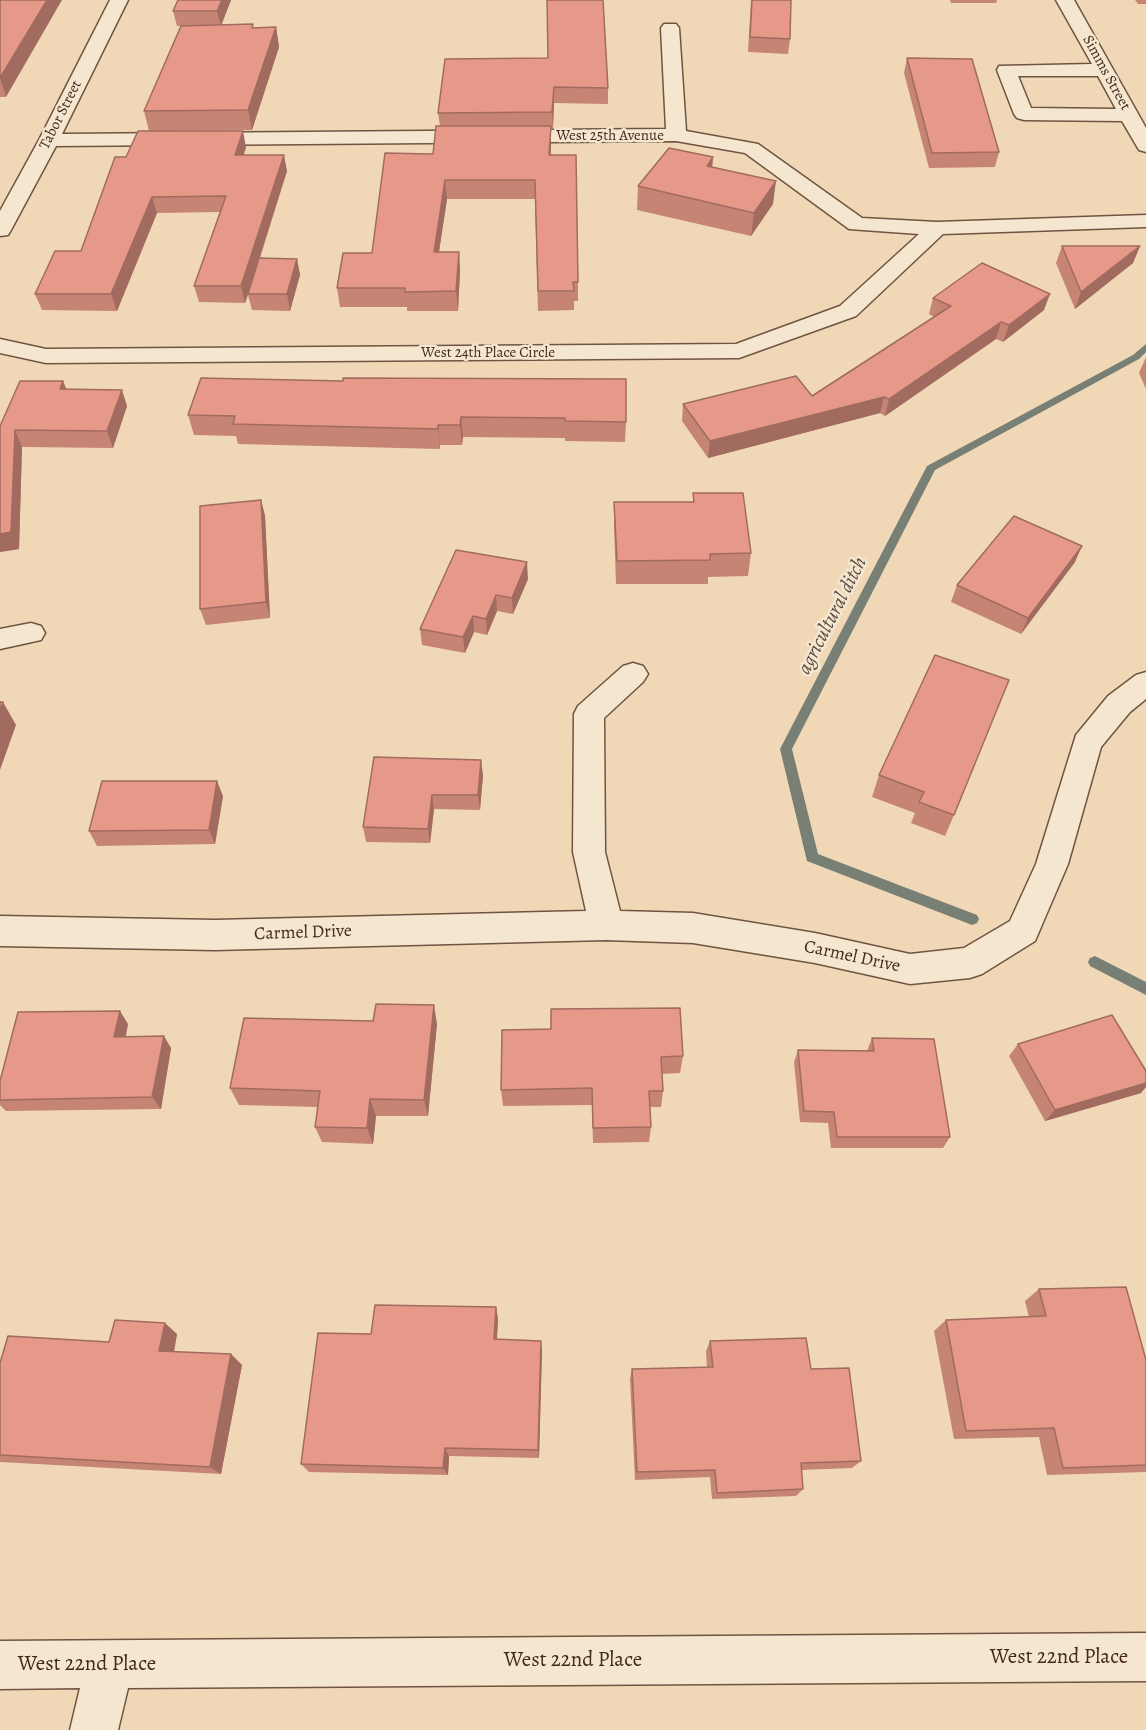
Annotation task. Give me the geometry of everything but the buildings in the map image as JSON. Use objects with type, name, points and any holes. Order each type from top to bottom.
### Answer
[{"type":"street","name":"Tabor Street","points":[[0,230],[49,140],[119,0]]},
{"type":"street","name":"Simms Street","points":[[1065,0],[1146,146]]},
{"type":"street","points":[[670,28],[676,135]]},
{"type":"street","points":[[1104,70],[1006,70],[1024,114],[1129,115]]},
{"type":"street","name":"West 25th Avenue","points":[[49,140],[676,135],[751,148],[857,224],[937,228],[1146,221]]},
{"type":"street","name":"West 24th Place Circle","points":[[0,346],[46,356],[739,351],[848,311],[937,228]]},
{"type":"street","points":[[0,639],[32,633]]},
{"type":"street","points":[[606,925],[590,852],[589,714],[633,674]]},
{"type":"street","name":"Carmel Drive","points":[[0,931],[215,935],[606,925],[693,928],[815,948],[910,969],[970,963],[1023,931],[1052,864],[1087,743],[1119,704],[1146,683]]},
{"type":"street","name":"West 22nd Place","points":[[0,1665],[1146,1657]]},
{"type":"street","points":[[94,1730],[110,1665]]},
{"type":"waterway","name":"agricultural ditch","points":[[972,919],[812,857],[786,749],[931,468],[1136,357],[1146,347]]},
{"type":"waterway","name":"agricultural ditch","points":[[1095,962],[1146,989]]}]
